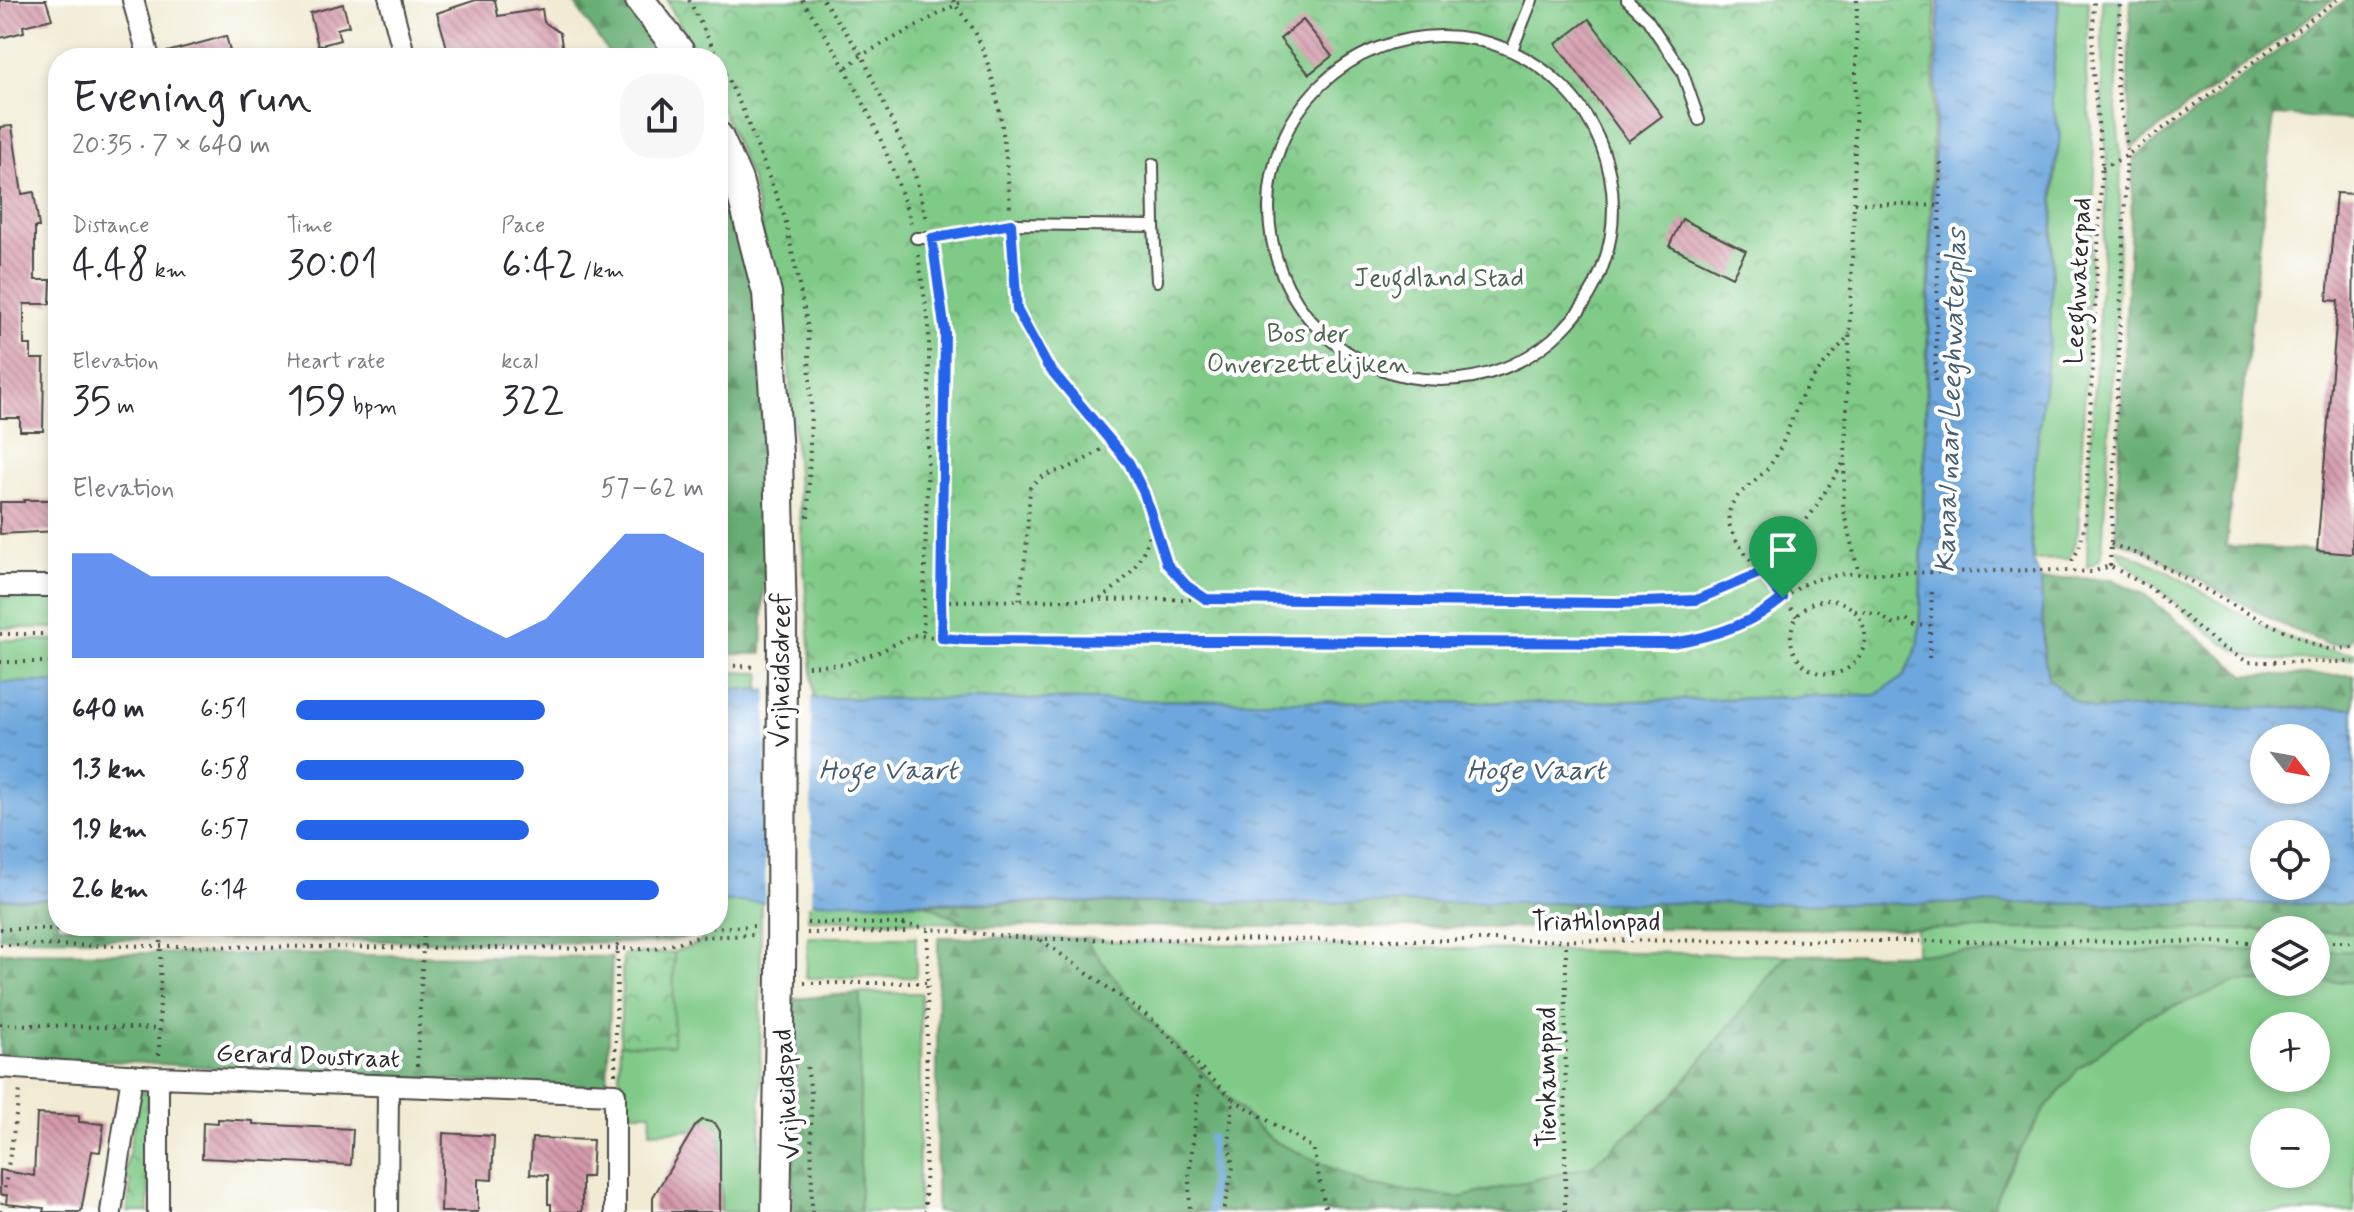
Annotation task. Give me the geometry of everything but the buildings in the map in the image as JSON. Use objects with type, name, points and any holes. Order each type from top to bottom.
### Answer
[{"type":"main road","points":[[640,0],[676,48]]},
{"type":"main road","points":[[655,0],[678,48]]},
{"type":"main road","name":"Vrijheidsdreef","points":[[728,158],[738,180],[767,293],[778,454],[790,980],[776,1212]]},
{"type":"street","points":[[133,0],[146,48]]},
{"type":"street","points":[[390,0],[402,48]]},
{"type":"street","points":[[0,586],[48,586]]},
{"type":"street","name":"Gerard Doustraat","points":[[0,1067],[158,1077],[615,1094]]},
{"type":"street","points":[[111,1212],[132,1075]]},
{"type":"street","points":[[158,1077],[158,1212]]},
{"type":"street","points":[[387,1212],[388,1086]]},
{"type":"street","points":[[615,1094],[615,1212]]},
{"type":"lane","points":[[1512,50],[1532,0]]},
{"type":"lane","points":[[1627,0],[1647,19],[1682,71],[1699,120]]},
{"type":"lane","points":[[1457,36],[1512,50],[1559,81],[1593,125],[1611,178],[1612,234],[1595,287],[1561,332],[1516,364],[1462,380],[1406,378],[1352,357],[1308,319],[1279,269],[1268,212],[1276,155],[1303,103],[1345,64],[1399,40],[1457,36]]},
{"type":"lane","points":[[1153,164],[1157,281]]},
{"type":"lane","points":[[916,238],[1011,224],[1154,226]]},
{"type":"path","points":[[689,0],[713,48]]},
{"type":"path","points":[[802,0],[847,67],[877,128],[916,238],[929,326],[923,636]]},
{"type":"path","points":[[823,0],[862,55],[914,171],[932,238],[945,333],[942,638]]},
{"type":"path","points":[[847,67],[862,55],[954,2],[965,0]]},
{"type":"path","points":[[1857,0],[1854,203],[1843,510],[1859,574]]},
{"type":"path","name":"Leeghwaterpad","points":[[2072,561],[2085,525],[2102,168],[2092,63],[2094,0]]},
{"type":"path","points":[[2110,566],[2126,156],[2117,85],[2120,0]]},
{"type":"path","points":[[2102,168],[2126,156],[2337,0]]},
{"type":"path","points":[[954,2],[976,34],[993,82],[1007,162],[1017,310],[1047,365],[1129,463],[1144,493],[1167,564],[1187,586],[1206,599]]},
{"type":"path","points":[[1935,381],[1941,160]]},
{"type":"path","points":[[1854,203],[1940,206]]},
{"type":"path","points":[[1797,616],[1743,550],[1730,527],[1729,514],[1739,495],[1766,470],[1789,432],[1805,390],[1850,334]]},
{"type":"path","points":[[1019,600],[1030,488],[1035,480],[1044,475],[1066,469],[1111,443]]},
{"type":"path","points":[[941,601],[1206,599],[1618,603],[1696,600],[1762,572],[1787,546],[1813,511],[1845,460]]},
{"type":"path","points":[[1100,599],[1123,583],[1145,554],[1153,526]]},
{"type":"path","points":[[2111,544],[2152,560],[2251,615],[2315,645],[2329,649],[2354,647]]},
{"type":"path","points":[[804,666],[846,664],[913,635],[965,640],[1672,643],[1720,634],[1771,608],[1814,580],[1914,571],[2092,572],[2110,566],[2149,587],[2220,646],[2248,662],[2354,662]]},
{"type":"path","points":[[1929,658],[1932,592]]},
{"type":"path","points":[[1850,608],[1864,628],[1864,641],[1854,663],[1833,674],[1821,674],[1800,662],[1791,640],[1792,628],[1804,609],[1822,601],[1841,603],[1879,615],[1893,624],[1906,619],[1915,625],[1930,626]]},
{"type":"path","points":[[0,634],[48,634]]},
{"type":"path","points":[[0,662],[48,662]]},
{"type":"path","points":[[728,665],[759,667]]},
{"type":"path","name":"Triathlonpad","points":[[796,924],[904,924],[1039,939],[2250,942]]},
{"type":"path","points":[[798,933],[905,932],[904,924]]},
{"type":"path","points":[[728,927],[767,925]]},
{"type":"path","points":[[0,929],[48,929]]},
{"type":"path","points":[[925,1212],[928,929]]},
{"type":"path","points":[[728,936],[767,934]]},
{"type":"path","points":[[158,1077],[161,936]]},
{"type":"path","points":[[417,1087],[423,936]]},
{"type":"path","points":[[615,1094],[618,936]]},
{"type":"path","points":[[0,945],[655,949],[698,937],[721,936]]},
{"type":"path","points":[[1039,939],[1153,1020],[1233,1099],[1313,1148],[1326,1212]]},
{"type":"path","name":"Tienkamppad","points":[[1565,1212],[1566,941]]},
{"type":"path","points":[[2330,942],[2354,942]]},
{"type":"path","points":[[790,980],[926,983]]},
{"type":"path","points":[[0,1024],[159,1029]]},
{"type":"path","name":"Vrijheidspad","points":[[807,1064],[811,1093],[812,1212]]},
{"type":"path","points":[[1,1212],[23,1068]]},
{"type":"path","points":[[1190,1212],[1189,1178],[1201,1068]]},
{"type":"path","points":[[1223,1212],[1233,1167],[1229,1145],[1233,1099]]},
{"type":"green space","points":[[572,0],[624,0],[654,48],[605,48]]},
{"type":"green space","name":"Bos der Onverzettelijken","points":[[667,0],[1936,0],[1919,643],[1903,677],[1876,695],[1554,703],[814,698],[787,343],[751,179],[728,124],[728,48],[692,48]]},
{"type":"green space","points":[[2059,0],[2089,0],[2086,74],[2095,169],[2078,533],[2069,559],[2033,560],[2029,512],[2050,337],[2055,177],[2060,134],[2051,100]]},
{"type":"green space","points":[[2102,0],[2121,0],[2116,108],[2121,159],[2118,279],[2102,554],[2098,561],[2087,567],[2089,476],[2108,168],[2102,112]]},
{"type":"green space","points":[[2131,0],[2333,0],[2131,148],[2128,74]]},
{"type":"green space","points":[[2346,0],[2354,0],[2354,120],[2274,115],[2226,546],[2354,553],[2354,632],[2348,644],[2327,644],[2283,625],[2138,547],[2115,540],[2134,158]]},
{"type":"green space","points":[[728,188],[750,259],[767,442],[762,654],[728,654]]},
{"type":"green space","points":[[2117,549],[2157,566],[2282,635],[2332,651],[2354,652],[2354,658],[2275,660],[2255,658],[2241,652],[2202,627],[2128,565]]},
{"type":"green space","points":[[2061,578],[2112,579],[2144,594],[2245,675],[2354,675],[2354,708],[2144,707],[2094,710],[2071,699],[2048,678],[2044,656],[2041,581]]},
{"type":"green space","points":[[0,597],[48,598],[48,628],[0,628]]},
{"type":"green space","points":[[0,640],[48,640],[48,682],[0,682]]},
{"type":"green space","points":[[728,672],[761,673],[759,690],[728,689]]},
{"type":"green space","points":[[0,899],[48,899],[48,936],[690,936],[653,943],[0,938]]},
{"type":"green space","points":[[809,901],[926,904],[964,923],[808,919]]},
{"type":"green space","points":[[728,902],[761,902],[760,1212],[721,1212],[717,1126],[703,1120],[693,1130],[650,1132],[651,1113],[625,1113],[626,1091],[619,1076],[623,955],[671,953],[699,943],[703,936],[728,936]]},
{"type":"green space","points":[[926,904],[2354,904],[2354,933],[2330,932],[2330,916],[2250,916],[2250,930],[972,926]]},
{"type":"green space","points":[[2354,915],[2354,1212],[1916,1212],[1916,918]]},
{"type":"green space","points":[[808,937],[916,937],[916,977],[806,978]]},
{"type":"green space","points":[[938,937],[1084,938],[1139,1010],[1271,1140],[1370,1186],[1458,1198],[1591,1166],[1671,1098],[1787,955],[2250,950],[2250,982],[2238,982],[2145,1017],[2078,1069],[2043,1112],[2005,1176],[1991,1212],[936,1212]]},
{"type":"green space","points":[[1084,938],[1121,942],[1787,955],[1671,1098],[1591,1166],[1458,1198],[1370,1186],[1271,1140],[1139,1010]]},
{"type":"green space","points":[[2330,951],[2354,951],[2354,982],[2330,982]]},
{"type":"green space","points":[[0,952],[612,957],[607,1087],[0,1055]]},
{"type":"green space","points":[[674,952],[673,1045],[620,1044],[623,955]]},
{"type":"green space","points":[[860,993],[921,993],[918,1212],[860,1212]]},
{"type":"green space","points":[[860,993],[860,1212],[793,1212],[794,999]]},
{"type":"green space","points":[[139,1093],[148,1094],[149,1212],[127,1212],[131,1181],[124,1180]]},
{"type":"water","points":[[1939,0],[2059,0],[2051,100],[2060,134],[2054,180],[2050,337],[2029,512],[2033,560],[2041,581],[2044,656],[2048,678],[2071,699],[2094,710],[2144,707],[2354,708],[2354,904],[728,902],[728,689],[765,690],[795,698],[1554,703],[1875,695],[1903,677],[1919,643]]},
{"type":"water","points":[[0,682],[48,682],[48,899],[0,898]]},
{"type":"pier","points":[[767,686],[795,694],[811,694],[811,905],[765,906]]},
{"type":"waterway","points":[[1211,1137],[1211,1212]]},
{"type":"route","points":[[1011,224],[1017,310],[1047,365],[1129,463],[1144,493],[1167,564],[1187,586],[1206,599],[1618,603],[1696,600],[1762,572],[1783,598],[1771,608],[1720,634],[1672,643],[942,638],[945,333],[932,238],[1011,224]]},
{"type":"park label","name":"Jeugdland Stad","points":[[1439,279]]},
{"type":"water label","name":"Kanaal naar Leeghwaterplas","points":[[1952,401]]},
{"type":"water label","name":"Hoge Vaart","points":[[888,771]]},
{"type":"water label","name":"Hoge Vaart","points":[[1536,771]]}]
